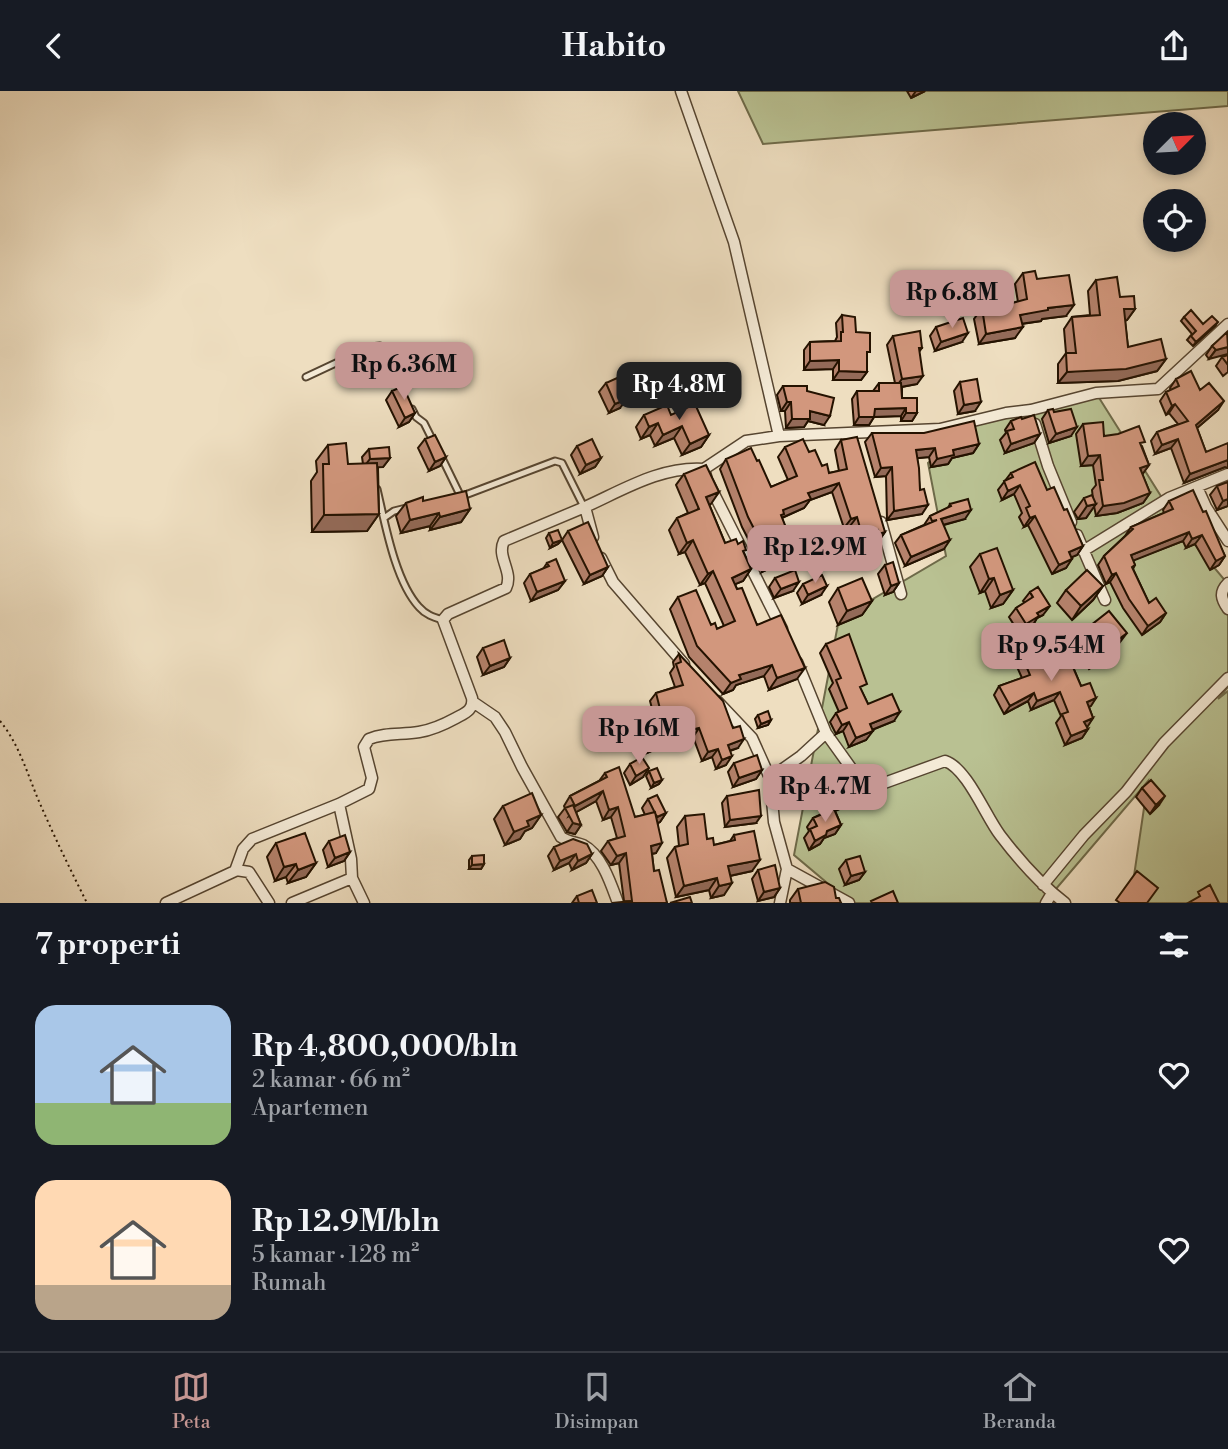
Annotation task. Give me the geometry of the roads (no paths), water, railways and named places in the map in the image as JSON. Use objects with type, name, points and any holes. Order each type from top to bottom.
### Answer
[{"type":"street","points":[[681,91],[734,242],[779,436]]},
{"type":"street","points":[[618,903],[596,857],[583,845],[561,837],[495,717],[473,702],[443,620],[448,614],[506,588],[510,579],[501,550],[504,541],[664,472],[686,467],[704,468],[746,441],[779,436],[855,435],[940,429],[1096,393],[1158,389],[1228,324]]},
{"type":"street","points":[[1031,410],[1058,493],[1105,600]]},
{"type":"street","points":[[855,435],[858,447]]},
{"type":"street","points":[[704,468],[788,641]]},
{"type":"street","points":[[1083,551],[1144,512],[1228,474]]},
{"type":"street","points":[[1197,487],[1206,507],[1228,541]]},
{"type":"street","points":[[584,507],[597,551],[613,582],[691,671]]},
{"type":"street","points":[[876,507],[901,594]]},
{"type":"street","points":[[1228,583],[1221,591],[1221,596],[1228,609]]},
{"type":"street","points":[[794,653],[826,733],[861,782],[876,786],[945,761],[951,763],[960,772],[999,834],[1043,885],[1049,898],[1065,903]]},
{"type":"street","points":[[1043,885],[1084,835],[1126,792],[1164,743],[1228,678]]},
{"type":"street","points":[[712,695],[752,738],[770,778],[774,822],[787,869],[780,903]]},
{"type":"street","points":[[236,870],[243,849],[252,839],[339,804],[370,787],[372,778],[364,747],[369,739],[382,735],[420,732],[444,725],[469,711],[473,702]]},
{"type":"street","points":[[770,778],[802,756],[826,733]]},
{"type":"street","points":[[339,804],[351,859],[352,878],[364,903]]},
{"type":"street","points":[[787,869],[849,903]]},
{"type":"street","points":[[166,903],[236,870],[249,872],[269,903]]},
{"type":"street","points":[[292,903],[352,878]]},
{"type":"lane","points":[[306,377],[370,347],[380,346],[404,394]]},
{"type":"lane","points":[[410,405],[416,417],[424,423],[458,498],[555,461],[562,463],[584,507]]},
{"type":"lane","points":[[376,484],[402,578],[412,599],[425,613],[443,620]]},
{"type":"lane","points":[[384,518],[394,511],[409,507]]}]
